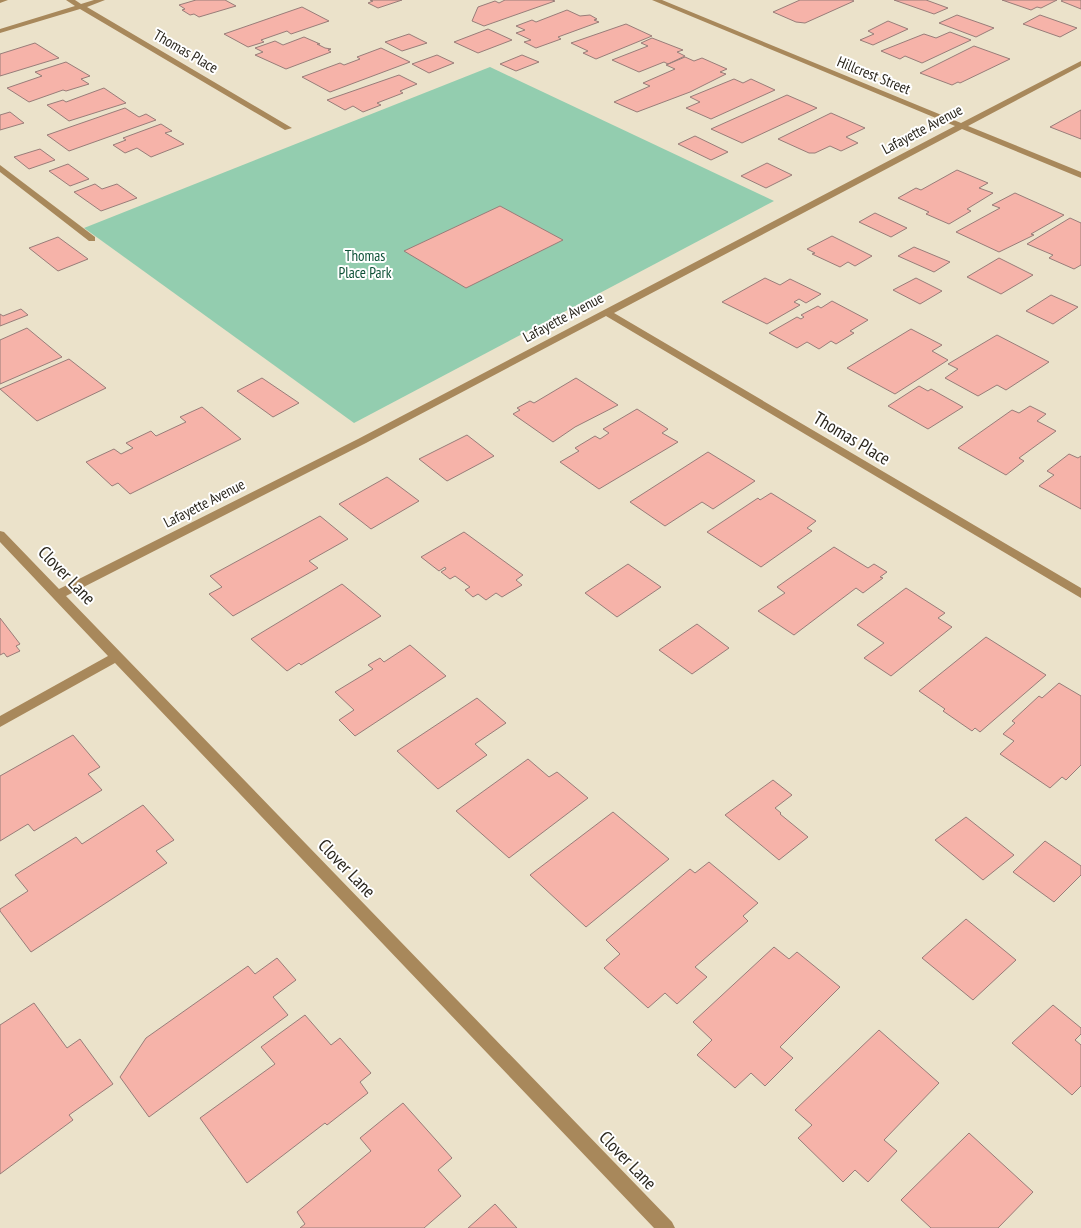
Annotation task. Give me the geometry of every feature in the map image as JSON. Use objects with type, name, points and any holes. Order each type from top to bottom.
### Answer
[{"type":"street","points":[[0,1],[4,0]]},
{"type":"street","name":"Thomas Place","points":[[70,0],[288,128]]},
{"type":"street","points":[[0,31],[101,0]]},
{"type":"street","name":"Hillcrest Street","points":[[656,0],[1081,175]]},
{"type":"street","name":"Lafayette Avenue","points":[[58,595],[362,441],[1081,63]]},
{"type":"street","points":[[0,168],[92,239]]},
{"type":"street","name":"Thomas Place","points":[[606,312],[1081,594]]},
{"type":"street","name":"Clover Lane","points":[[0,535],[666,1228]]},
{"type":"street","points":[[0,722],[116,657]]},
{"type":"green space","name":"Thomas Place Park","points":[[490,67],[774,201],[354,423],[84,228]]},
{"type":"building","points":[[196,0],[225,0],[236,6],[199,17],[194,14],[190,15],[182,10],[185,9],[179,5]]},
{"type":"building","points":[[370,0],[402,0],[378,8],[368,3],[373,1]]},
{"type":"building","points":[[505,0],[555,1],[484,26],[472,21],[478,7],[495,1],[499,3]]},
{"type":"building","points":[[800,0],[854,1],[805,23],[796,22],[773,12]]},
{"type":"building","points":[[894,0],[926,0],[948,8],[934,14]]},
{"type":"building","points":[[1002,0],[1057,0],[1041,8],[1037,7],[1031,10]]},
{"type":"building","points":[[1063,0],[1081,0],[1081,9],[1061,1]]},
{"type":"building","points":[[302,7],[329,21],[291,34],[287,31],[261,40],[264,42],[248,47],[224,34]]},
{"type":"building","points":[[567,10],[580,16],[590,15],[599,22],[558,37],[561,39],[536,48],[524,42],[531,40],[516,33],[525,30],[516,26],[532,20],[536,22]]},
{"type":"building","points":[[957,15],[994,28],[976,37],[939,23]]},
{"type":"building","points":[[1040,15],[1077,28],[1060,37],[1023,24]]},
{"type":"building","points":[[888,21],[908,29],[873,45],[860,40],[874,34],[868,31]]},
{"type":"building","points":[[626,24],[652,36],[596,59],[583,53],[588,51],[571,43]]},
{"type":"building","points":[[488,29],[512,40],[478,53],[454,42]]},
{"type":"building","points":[[950,32],[971,40],[922,63],[905,56],[900,59],[881,51],[924,34],[936,38]]},
{"type":"building","points":[[409,34],[427,43],[402,51],[385,42]]},
{"type":"building","points":[[304,37],[325,48],[331,49],[328,50],[331,52],[286,69],[255,55],[263,52],[255,48],[275,41],[283,45]]},
{"type":"building","points":[[652,38],[683,50],[677,52],[685,56],[668,64],[664,62],[639,72],[612,60],[648,46],[641,43]]},
{"type":"building","points":[[35,43],[59,58],[0,76],[0,54]]},
{"type":"building","points":[[974,46],[1010,59],[952,85],[920,73]]},
{"type":"building","points":[[381,48],[410,62],[330,92],[302,77],[340,63],[344,65],[360,59],[357,57]]},
{"type":"building","points":[[437,55],[454,63],[429,73],[412,64]]},
{"type":"building","points":[[522,55],[539,62],[516,71],[500,64]]},
{"type":"building","points":[[685,57],[694,61],[702,58],[727,69],[720,72],[726,74],[690,92],[637,112],[614,102],[650,86],[643,83],[675,69],[666,65]]},
{"type":"building","points":[[66,62],[90,76],[81,79],[89,84],[66,91],[63,90],[29,102],[7,88],[42,76],[35,72]]},
{"type":"building","points":[[399,75],[417,84],[400,91],[403,93],[377,103],[381,105],[363,112],[353,106],[345,110],[327,100]]},
{"type":"building","points":[[734,79],[743,83],[751,79],[775,90],[711,119],[686,108],[700,102],[690,97]]},
{"type":"building","points":[[104,88],[126,103],[69,121],[47,105],[63,100],[66,102]]},
{"type":"building","points":[[787,95],[817,108],[742,143],[711,129]]},
{"type":"building","points":[[125,108],[139,117],[146,114],[156,120],[69,151],[47,135]]},
{"type":"building","points":[[1081,110],[1081,139],[1050,127]]},
{"type":"building","points":[[10,112],[24,123],[0,130],[0,115]]},
{"type":"building","points":[[831,113],[865,128],[846,137],[858,143],[841,151],[830,146],[815,153],[809,153],[778,139]]},
{"type":"building","points":[[161,124],[172,131],[165,133],[184,144],[151,157],[137,148],[125,153],[113,145],[126,140],[123,138]]},
{"type":"building","points":[[695,136],[728,152],[711,160],[678,144]]},
{"type":"building","points":[[40,149],[55,160],[29,169],[14,157]]},
{"type":"building","points":[[767,163],[792,175],[766,188],[741,176]]},
{"type":"building","points":[[68,164],[89,179],[70,186],[49,171]]},
{"type":"building","points":[[957,170],[988,183],[979,188],[993,193],[967,209],[971,211],[949,224],[926,214],[929,212],[898,198],[916,188],[921,190]]},
{"type":"building","points":[[95,184],[102,189],[117,184],[137,198],[101,211],[74,192]]},
{"type":"building","points":[[1015,193],[1064,215],[1031,234],[1034,235],[999,252],[956,232],[1000,208],[992,205]]},
{"type":"building","points":[[500,206],[563,240],[466,288],[404,251]]},
{"type":"building","points":[[875,213],[907,228],[891,237],[859,222]]},
{"type":"building","points":[[1070,218],[1081,223],[1081,265],[1074,269],[1049,258],[1053,255],[1027,244]]},
{"type":"building","points":[[832,236],[872,256],[855,266],[848,262],[840,267],[812,254],[815,253],[807,249]]},
{"type":"building","points":[[58,237],[88,259],[58,271],[29,248]]},
{"type":"building","points":[[914,247],[950,262],[934,272],[898,256]]},
{"type":"building","points":[[999,258],[1033,275],[1001,294],[967,277]]},
{"type":"building","points":[[765,278],[780,285],[790,279],[821,294],[806,303],[799,299],[794,302],[800,305],[767,324],[722,302]]},
{"type":"building","points":[[916,278],[942,291],[920,304],[893,290]]},
{"type":"building","points":[[1051,295],[1078,307],[1053,324],[1026,311]]},
{"type":"building","points":[[832,301],[868,320],[850,331],[854,333],[836,344],[831,341],[819,349],[807,342],[797,348],[769,333],[797,317],[801,319],[804,317],[801,315],[818,306],[821,308]]},
{"type":"building","points":[[21,309],[28,315],[0,326],[0,314],[3,316]]},
{"type":"building","points":[[27,328],[62,357],[0,384],[0,340]]},
{"type":"building","points":[[911,329],[942,345],[932,351],[948,360],[895,394],[847,368]]},
{"type":"building","points":[[997,335],[1049,362],[1006,390],[997,385],[978,396],[945,378],[958,369],[948,364]]},
{"type":"building","points":[[69,359],[106,388],[37,421],[0,389]]},
{"type":"building","points":[[262,378],[299,403],[273,417],[237,391]]},
{"type":"building","points":[[576,378],[618,405],[575,427],[553,442],[513,414],[520,410],[517,408],[530,401],[534,403]]},
{"type":"building","points":[[919,386],[928,391],[931,389],[963,407],[928,429],[888,406]]},
{"type":"building","points":[[1030,406],[1046,414],[1037,421],[1056,431],[1019,458],[1024,461],[1006,475],[958,448],[1012,410],[1019,413]]},
{"type":"building","points":[[202,407],[241,439],[130,494],[118,483],[112,486],[86,462],[114,449],[121,454],[133,448],[126,443],[151,431],[156,436],[186,422],[180,417]]},
{"type":"building","points":[[637,409],[668,429],[662,433],[678,442],[599,489],[560,462],[579,451],[575,448],[595,436],[600,439],[609,433],[603,429]]},
{"type":"building","points":[[467,435],[494,456],[447,481],[419,459]]},
{"type":"building","points":[[708,452],[755,481],[713,509],[702,502],[665,526],[630,502]]},
{"type":"building","points":[[1069,454],[1078,458],[1081,456],[1081,509],[1039,486],[1054,475],[1047,471]]},
{"type":"building","points":[[387,477],[419,501],[371,529],[339,504]]},
{"type":"building","points":[[771,493],[816,521],[807,528],[812,531],[761,567],[707,532],[758,498],[760,500]]},
{"type":"building","points":[[320,516],[348,539],[309,561],[318,568],[233,616],[209,594],[222,587],[210,576]]},
{"type":"building","points":[[464,532],[523,575],[516,580],[522,585],[502,597],[496,593],[486,600],[478,594],[473,597],[465,590],[470,587],[455,576],[450,579],[441,572],[446,569],[445,567],[439,571],[421,557]]},
{"type":"building","points":[[834,547],[868,568],[874,564],[887,572],[880,577],[883,578],[863,593],[856,588],[794,635],[758,611],[785,593],[777,587]]},
{"type":"building","points":[[628,564],[661,587],[617,617],[585,593]]},
{"type":"building","points":[[342,584],[381,616],[301,665],[299,663],[287,671],[251,639]]},
{"type":"building","points":[[906,588],[945,613],[938,618],[952,627],[891,676],[864,658],[884,643],[857,625]]},
{"type":"building","points":[[0,618],[20,644],[16,646],[20,651],[7,657],[4,653],[0,655]]},
{"type":"building","points":[[697,624],[729,648],[692,674],[659,650]]},
{"type":"building","points":[[986,637],[1046,675],[980,732],[975,728],[972,731],[943,711],[945,709],[919,691]]},
{"type":"building","points":[[410,645],[446,676],[355,736],[339,720],[354,710],[335,692],[373,669],[368,665],[380,658],[384,662]]},
{"type":"building","points":[[1059,683],[1081,696],[1081,765],[1066,780],[1062,777],[1050,788],[1000,754],[1014,741],[1003,734],[1015,723],[1012,721],[1039,696],[1042,698]]},
{"type":"building","points":[[477,698],[506,723],[475,744],[487,755],[438,789],[397,751]]},
{"type":"building","points":[[73,735],[100,767],[88,774],[102,790],[34,831],[28,824],[0,841],[0,776]]},
{"type":"building","points":[[528,759],[549,777],[557,772],[588,798],[509,858],[456,811]]},
{"type":"building","points":[[773,780],[792,795],[775,808],[808,837],[779,860],[725,815]]},
{"type":"building","points":[[143,805],[174,840],[156,851],[167,863],[31,952],[0,911],[0,909],[28,891],[15,875],[76,837],[82,844]]},
{"type":"building","points":[[613,812],[669,859],[586,927],[530,875]]},
{"type":"building","points":[[966,817],[1014,855],[983,880],[935,840]]},
{"type":"building","points":[[1045,841],[1081,866],[1081,875],[1054,902],[1013,872]]},
{"type":"building","points":[[709,862],[758,903],[743,916],[748,921],[695,967],[707,977],[677,1004],[665,993],[648,1008],[604,968],[620,954],[606,940],[690,869],[695,873]]},
{"type":"building","points":[[966,919],[1016,960],[973,1000],[922,958]]},
{"type":"building","points":[[774,947],[789,959],[797,952],[840,987],[780,1047],[793,1058],[765,1086],[751,1073],[735,1088],[697,1055],[712,1040],[693,1022]]},
{"type":"building","points":[[277,958],[296,980],[273,997],[288,1015],[149,1117],[120,1077],[146,1038],[248,966],[255,974]]},
{"type":"building","points":[[34,1003],[67,1048],[80,1039],[113,1084],[69,1115],[73,1120],[0,1174],[0,1025]]},
{"type":"building","points":[[1053,1005],[1081,1028],[1081,1034],[1075,1040],[1081,1045],[1081,1086],[1072,1095],[1012,1043]]},
{"type":"building","points":[[305,1015],[331,1045],[340,1038],[371,1073],[360,1082],[368,1093],[327,1125],[325,1123],[247,1183],[200,1118],[275,1064],[261,1047]]},
{"type":"building","points":[[879,1030],[939,1083],[884,1140],[897,1151],[868,1182],[855,1170],[843,1182],[798,1138],[812,1125],[795,1110]]},
{"type":"building","points":[[403,1103],[452,1158],[438,1170],[461,1196],[424,1228],[300,1228],[305,1224],[297,1212],[371,1151],[360,1138]]},
{"type":"building","points":[[969,1133],[1033,1192],[998,1228],[931,1228],[901,1200]]},
{"type":"building","points":[[495,1204],[517,1228],[468,1228]]}]
